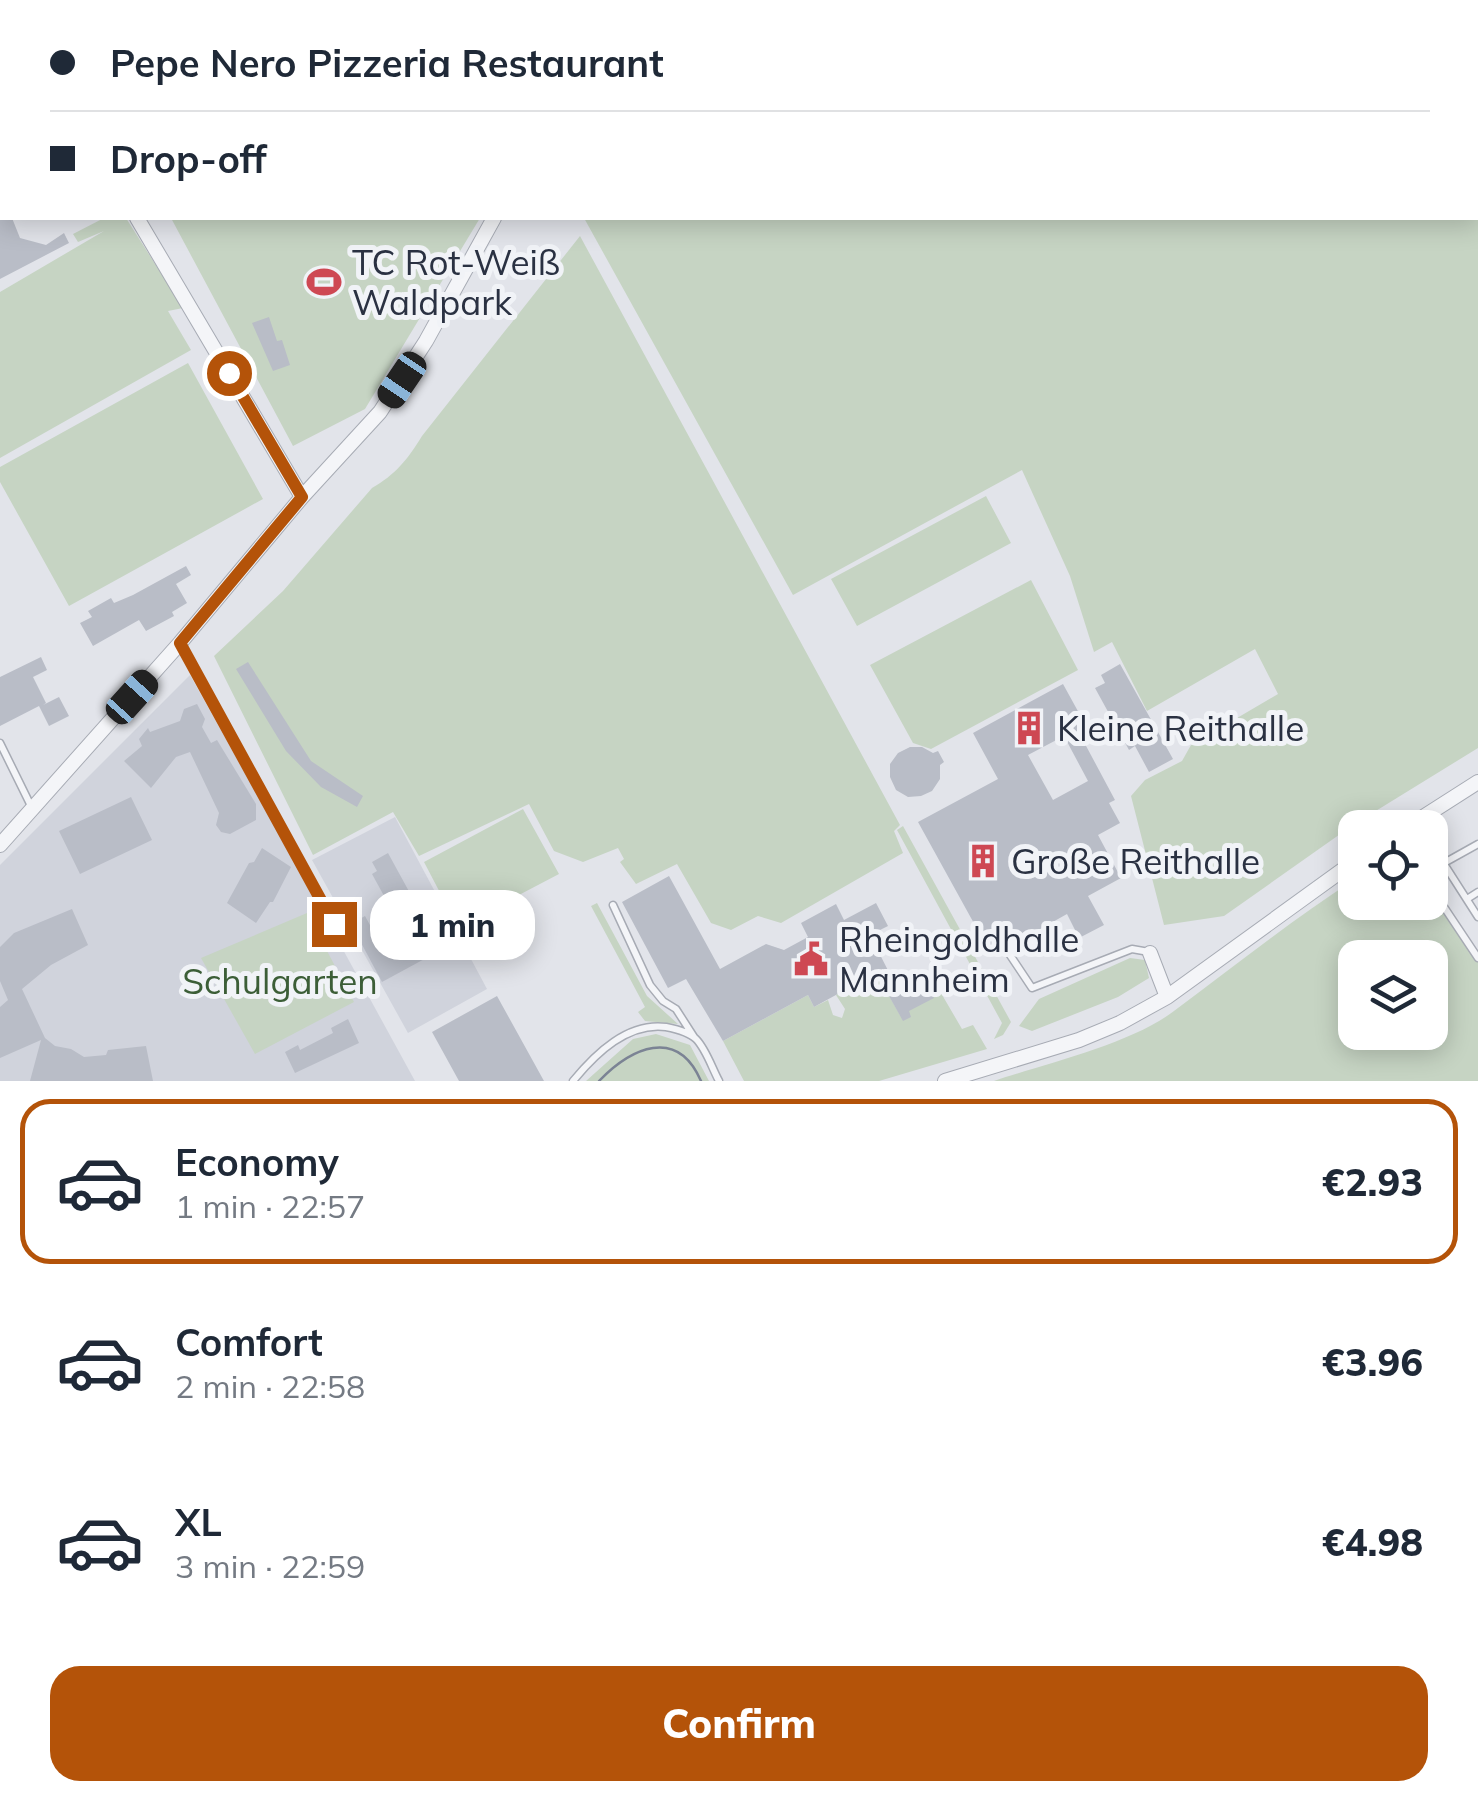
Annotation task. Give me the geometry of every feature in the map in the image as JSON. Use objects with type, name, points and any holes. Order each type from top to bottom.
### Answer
[{"type":"street","points":[[139,220],[302,497]]},
{"type":"street","points":[[0,845],[380,412],[426,342],[493,220]]},
{"type":"street","points":[[1436,810],[1478,782]]},
{"type":"street","points":[[945,1081],[1017,1065],[1079,1040],[1123,1029],[1169,1002],[1338,875]]},
{"type":"street","points":[[1150,952],[1169,1002]]},
{"type":"lane","points":[[180,643],[334,924]]},
{"type":"lane","points":[[0,743],[32,808]]},
{"type":"lane","points":[[1448,861],[1478,844]]},
{"type":"lane","points":[[1448,869],[1478,917]]},
{"type":"lane","points":[[1467,899],[1478,892]]},
{"type":"lane","points":[[613,905],[650,985],[676,1009],[720,1081]]},
{"type":"lane","points":[[1448,913],[1478,958]]},
{"type":"lane","points":[[1045,934],[1010,955],[1032,988],[1132,949],[1150,952]]},
{"type":"lane","points":[[574,1081],[594,1059],[636,1028],[678,1029],[695,1038]]},
{"type":"shaded area","points":[[190,675],[415,1081],[0,1081],[0,865]]},
{"type":"shaded area","points":[[395,817],[487,989],[408,1033],[312,860]]},
{"type":"green space","points":[[100,220],[127,220],[183,308],[168,311],[191,350],[0,458],[0,292],[104,231],[78,242],[73,234]]},
{"type":"green space","name":"TC Rot-Weiß Waldpark","points":[[172,220],[479,220],[365,409],[293,446]]},
{"type":"green space","points":[[585,220],[1478,220],[1478,748],[1377,810],[1338,810],[1338,836],[1224,916],[1164,925],[1131,796],[1145,780],[1182,761],[1191,745],[1278,694],[1255,649],[1147,711],[1112,642],[1094,652],[1070,576],[1022,470],[793,595]]},
{"type":"green space","points":[[580,236],[900,825],[894,831],[903,853],[781,923],[758,916],[731,930],[711,923],[677,864],[636,884],[620,862],[624,859],[618,848],[583,862],[554,851],[529,804],[419,856],[393,812],[313,855],[214,656],[283,591],[372,488],[400,466]]},
{"type":"green space","points":[[188,363],[263,499],[69,606],[0,482],[0,467]]},
{"type":"green space","points":[[986,496],[1011,543],[857,626],[831,579]]},
{"type":"green space","points":[[1031,580],[1078,670],[931,749],[913,743],[870,665]]},
{"type":"green space","points":[[523,809],[559,874],[458,927],[424,862]]},
{"type":"green space","points":[[903,826],[1011,1022],[1003,1035],[994,1039],[1002,1023],[897,830]]},
{"type":"green space","points":[[1338,891],[1338,920],[1448,920],[1448,911],[1478,953],[1478,1081],[994,1081],[1112,1043],[1156,1023]]},
{"type":"green space","points":[[597,903],[647,996],[678,1024],[645,1021],[638,1012],[645,1007],[591,906]]},
{"type":"green space","name":"Schulgarten","points":[[307,913],[354,1002],[255,1054],[201,958]]},
{"type":"green space","points":[[1130,958],[1145,960],[1149,978],[1118,997],[1032,1031],[1019,1026],[1039,999]]},
{"type":"green space","points":[[876,973],[900,1015],[941,993],[962,1029],[973,1025],[987,1049],[879,1081],[744,1081],[723,1041],[808,995],[814,1007],[828,1000],[833,1015],[842,1018],[845,1009],[836,995]]},
{"type":"green space","points":[[656,1034],[690,1045],[709,1081],[586,1081],[633,1039]]},
{"type":"building","points":[[0,220],[13,220],[20,238],[46,245],[64,233],[69,243],[0,279]]},
{"type":"building","points":[[269,317],[290,365],[273,371],[252,323]]},
{"type":"building","points":[[186,566],[191,575],[176,584],[187,603],[172,612],[174,616],[146,631],[139,620],[93,646],[80,623],[92,617],[88,611],[111,598],[114,603],[133,595]]},
{"type":"building","points":[[41,657],[47,670],[33,677],[46,703],[43,705],[59,697],[69,716],[49,726],[39,706],[0,726],[0,677]]},
{"type":"building","points":[[248,662],[311,761],[363,796],[357,807],[321,787],[286,751],[236,669]]},
{"type":"building","points":[[1120,664],[1173,759],[1149,772],[1135,746],[1129,750],[1095,688],[1105,683],[1101,675]]},
{"type":"building","points":[[1063,684],[1085,724],[1077,729],[1115,800],[1109,803],[1120,823],[1098,835],[1121,878],[1088,896],[1104,925],[1079,938],[1067,914],[992,956],[918,822],[998,779],[973,733]],"holes":[[[1064,736],[1088,781],[1053,800],[1028,755]]]},
{"type":"building","points":[[197,704],[205,719],[202,727],[211,743],[217,740],[256,804],[256,820],[230,834],[221,832],[216,825],[219,813],[190,752],[176,757],[151,788],[124,761],[142,746],[139,739],[148,728],[150,732],[180,721],[184,709]]},
{"type":"building","points":[[910,747],[938,751],[944,762],[932,791],[921,796],[908,797],[896,790],[890,777],[890,764],[898,753]]},
{"type":"building","points":[[131,797],[152,840],[80,874],[59,831]]},
{"type":"building","points":[[262,848],[291,867],[273,902],[256,923],[227,903]]},
{"type":"building","points":[[388,853],[441,950],[382,982],[351,924],[365,916],[377,938],[406,936],[372,874],[377,871],[372,862]]},
{"type":"building","name":"Rheingoldhalle Mannheim","points":[[669,876],[720,969],[766,944],[784,950],[808,937],[801,923],[836,904],[844,920],[876,903],[888,926],[870,935],[900,994],[925,980],[934,998],[909,1011],[911,1017],[903,1021],[876,973],[814,1007],[808,995],[723,1041],[686,979],[668,988],[622,902]]},
{"type":"building","points":[[72,909],[88,945],[51,965],[22,989],[45,1038],[84,1057],[146,1046],[153,1081],[30,1081],[41,1040],[0,1058],[0,1007],[8,1000],[0,981],[0,947],[14,933]]},
{"type":"building","points":[[497,996],[544,1081],[459,1081],[432,1032]]},
{"type":"building","points":[[348,1019],[359,1043],[295,1073],[285,1052],[298,1045],[300,1050],[333,1033],[331,1028]]},
{"type":"tram line","points":[[599,1081],[625,1059],[653,1048],[679,1053],[701,1081]]},
{"type":"place","name":"TC Rot-Weiß Waldpark","points":[[324,282]]},
{"type":"place","name":"Kleine Reithalle","points":[[1029,728]]},
{"type":"place","name":"Große Reithalle","points":[[983,861]]},
{"type":"place","name":"Rheingoldhalle Mannheim","points":[[811,959]]},
{"type":"route","points":[[229,373],[302,497],[180,643],[334,924]]}]
